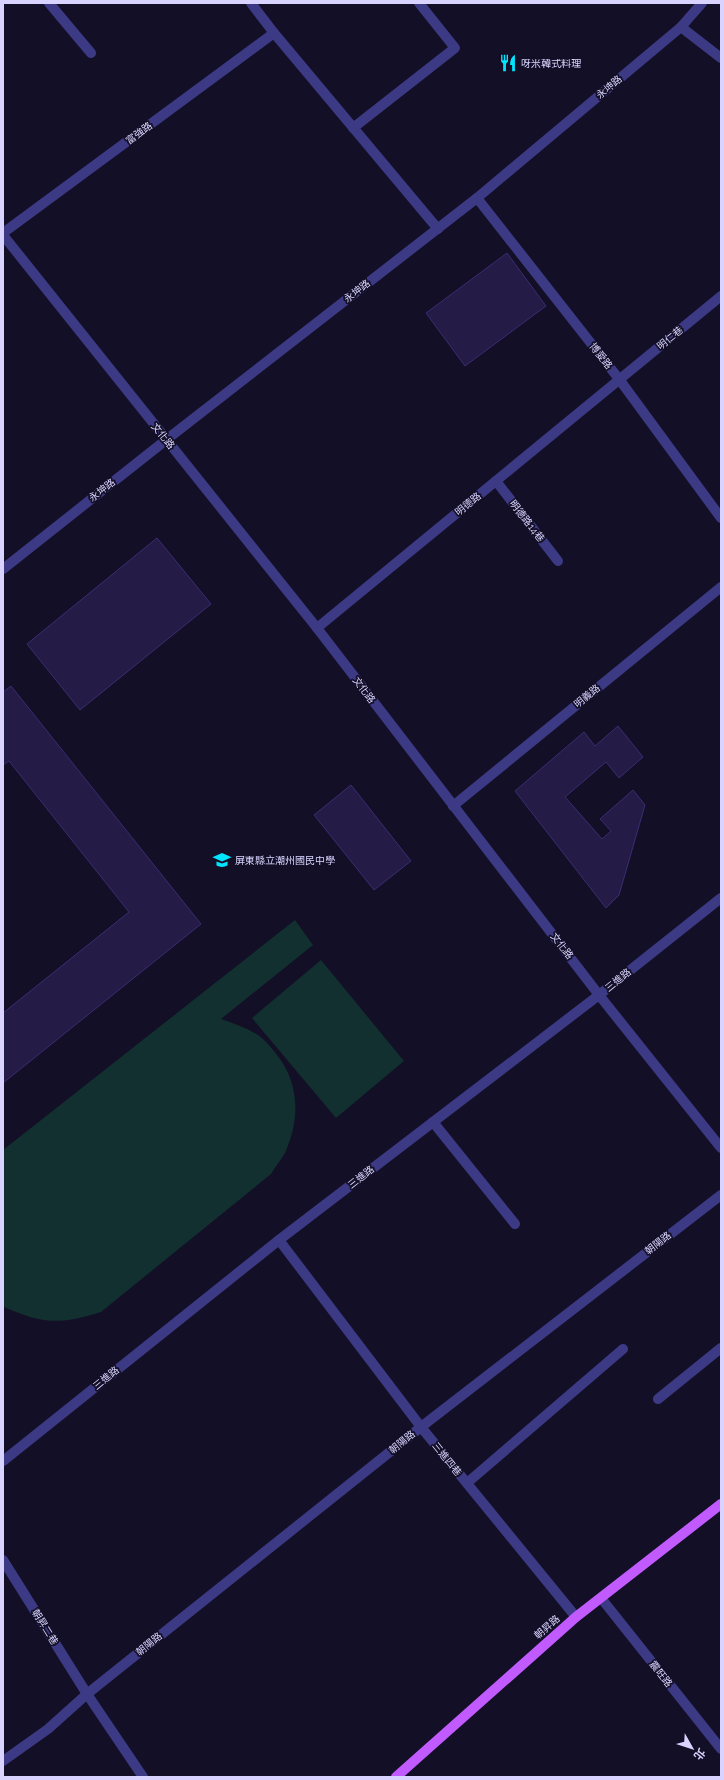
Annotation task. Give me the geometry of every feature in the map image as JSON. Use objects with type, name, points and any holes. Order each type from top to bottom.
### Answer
[{"type":"main road","name":"朝昇路","points":[[396,1777],[576,1617],[721,1504]]},
{"type":"street","points":[[49,3],[91,53]]},
{"type":"street","points":[[251,3],[274,33],[438,228]]},
{"type":"street","points":[[353,128],[455,48],[419,3]]},
{"type":"street","name":"永坤路","points":[[3,569],[477,198],[681,27],[702,3]]},
{"type":"street","points":[[681,27],[721,58]]},
{"type":"street","name":"富強路","points":[[3,234],[274,33]]},
{"type":"street","name":"博愛路","points":[[477,198],[619,379],[721,518]]},
{"type":"street","name":"文化路","points":[[3,234],[317,628],[599,995],[721,1148]]},
{"type":"street","name":"明仁巷","points":[[619,379],[721,296]]},
{"type":"street","name":"明德路","points":[[317,628],[619,379]]},
{"type":"street","name":"明德路14巷","points":[[496,481],[558,561]]},
{"type":"street","name":"明義路","points":[[453,806],[721,587]]},
{"type":"street","name":"三進路","points":[[3,1461],[279,1240],[599,995],[721,898]]},
{"type":"street","points":[[433,1122],[515,1224]]},
{"type":"street","name":"朝陽路","points":[[87,1694],[421,1427],[721,1195]]},
{"type":"street","name":"三進四巷","points":[[279,1240],[421,1427],[576,1617]]},
{"type":"street","points":[[658,1399],[721,1348]]},
{"type":"street","points":[[467,1483],[623,1349]]},
{"type":"street","name":"朝昇二巷","points":[[3,1560],[87,1694],[143,1777]]},
{"type":"street","name":"震旺路","points":[[601,1598],[721,1749]]},
{"type":"street","points":[[3,1761],[48,1729],[87,1694]]},
{"type":"green space","points":[[295,920],[313,945],[221,1019],[254,1032],[261,1037],[285,1066],[294,1090],[295,1115],[290,1141],[285,1153],[271,1174],[101,1312],[74,1319],[52,1321],[30,1317],[4,1307],[3,1150]]},
{"type":"green space","points":[[321,960],[404,1061],[336,1118],[252,1018]]},
{"type":"building","points":[[507,253],[546,306],[465,366],[426,313]]},
{"type":"building","points":[[157,538],[211,604],[80,710],[27,644]]},
{"type":"building","points":[[11,686],[201,924],[3,1083],[3,1013],[129,912],[9,761],[3,765],[3,692]]},
{"type":"building","points":[[618,726],[643,757],[619,778],[606,762],[565,797],[602,839],[611,831],[600,819],[633,790],[645,805],[619,895],[606,908],[515,791],[584,732],[595,746]]},
{"type":"building","points":[[351,785],[411,861],[374,890],[314,815]]},
{"type":"place","name":"呀米韓式料理","points":[[508,63]]},
{"type":"place","name":"屏東縣立潮州國民中學","points":[[222,860]]}]
